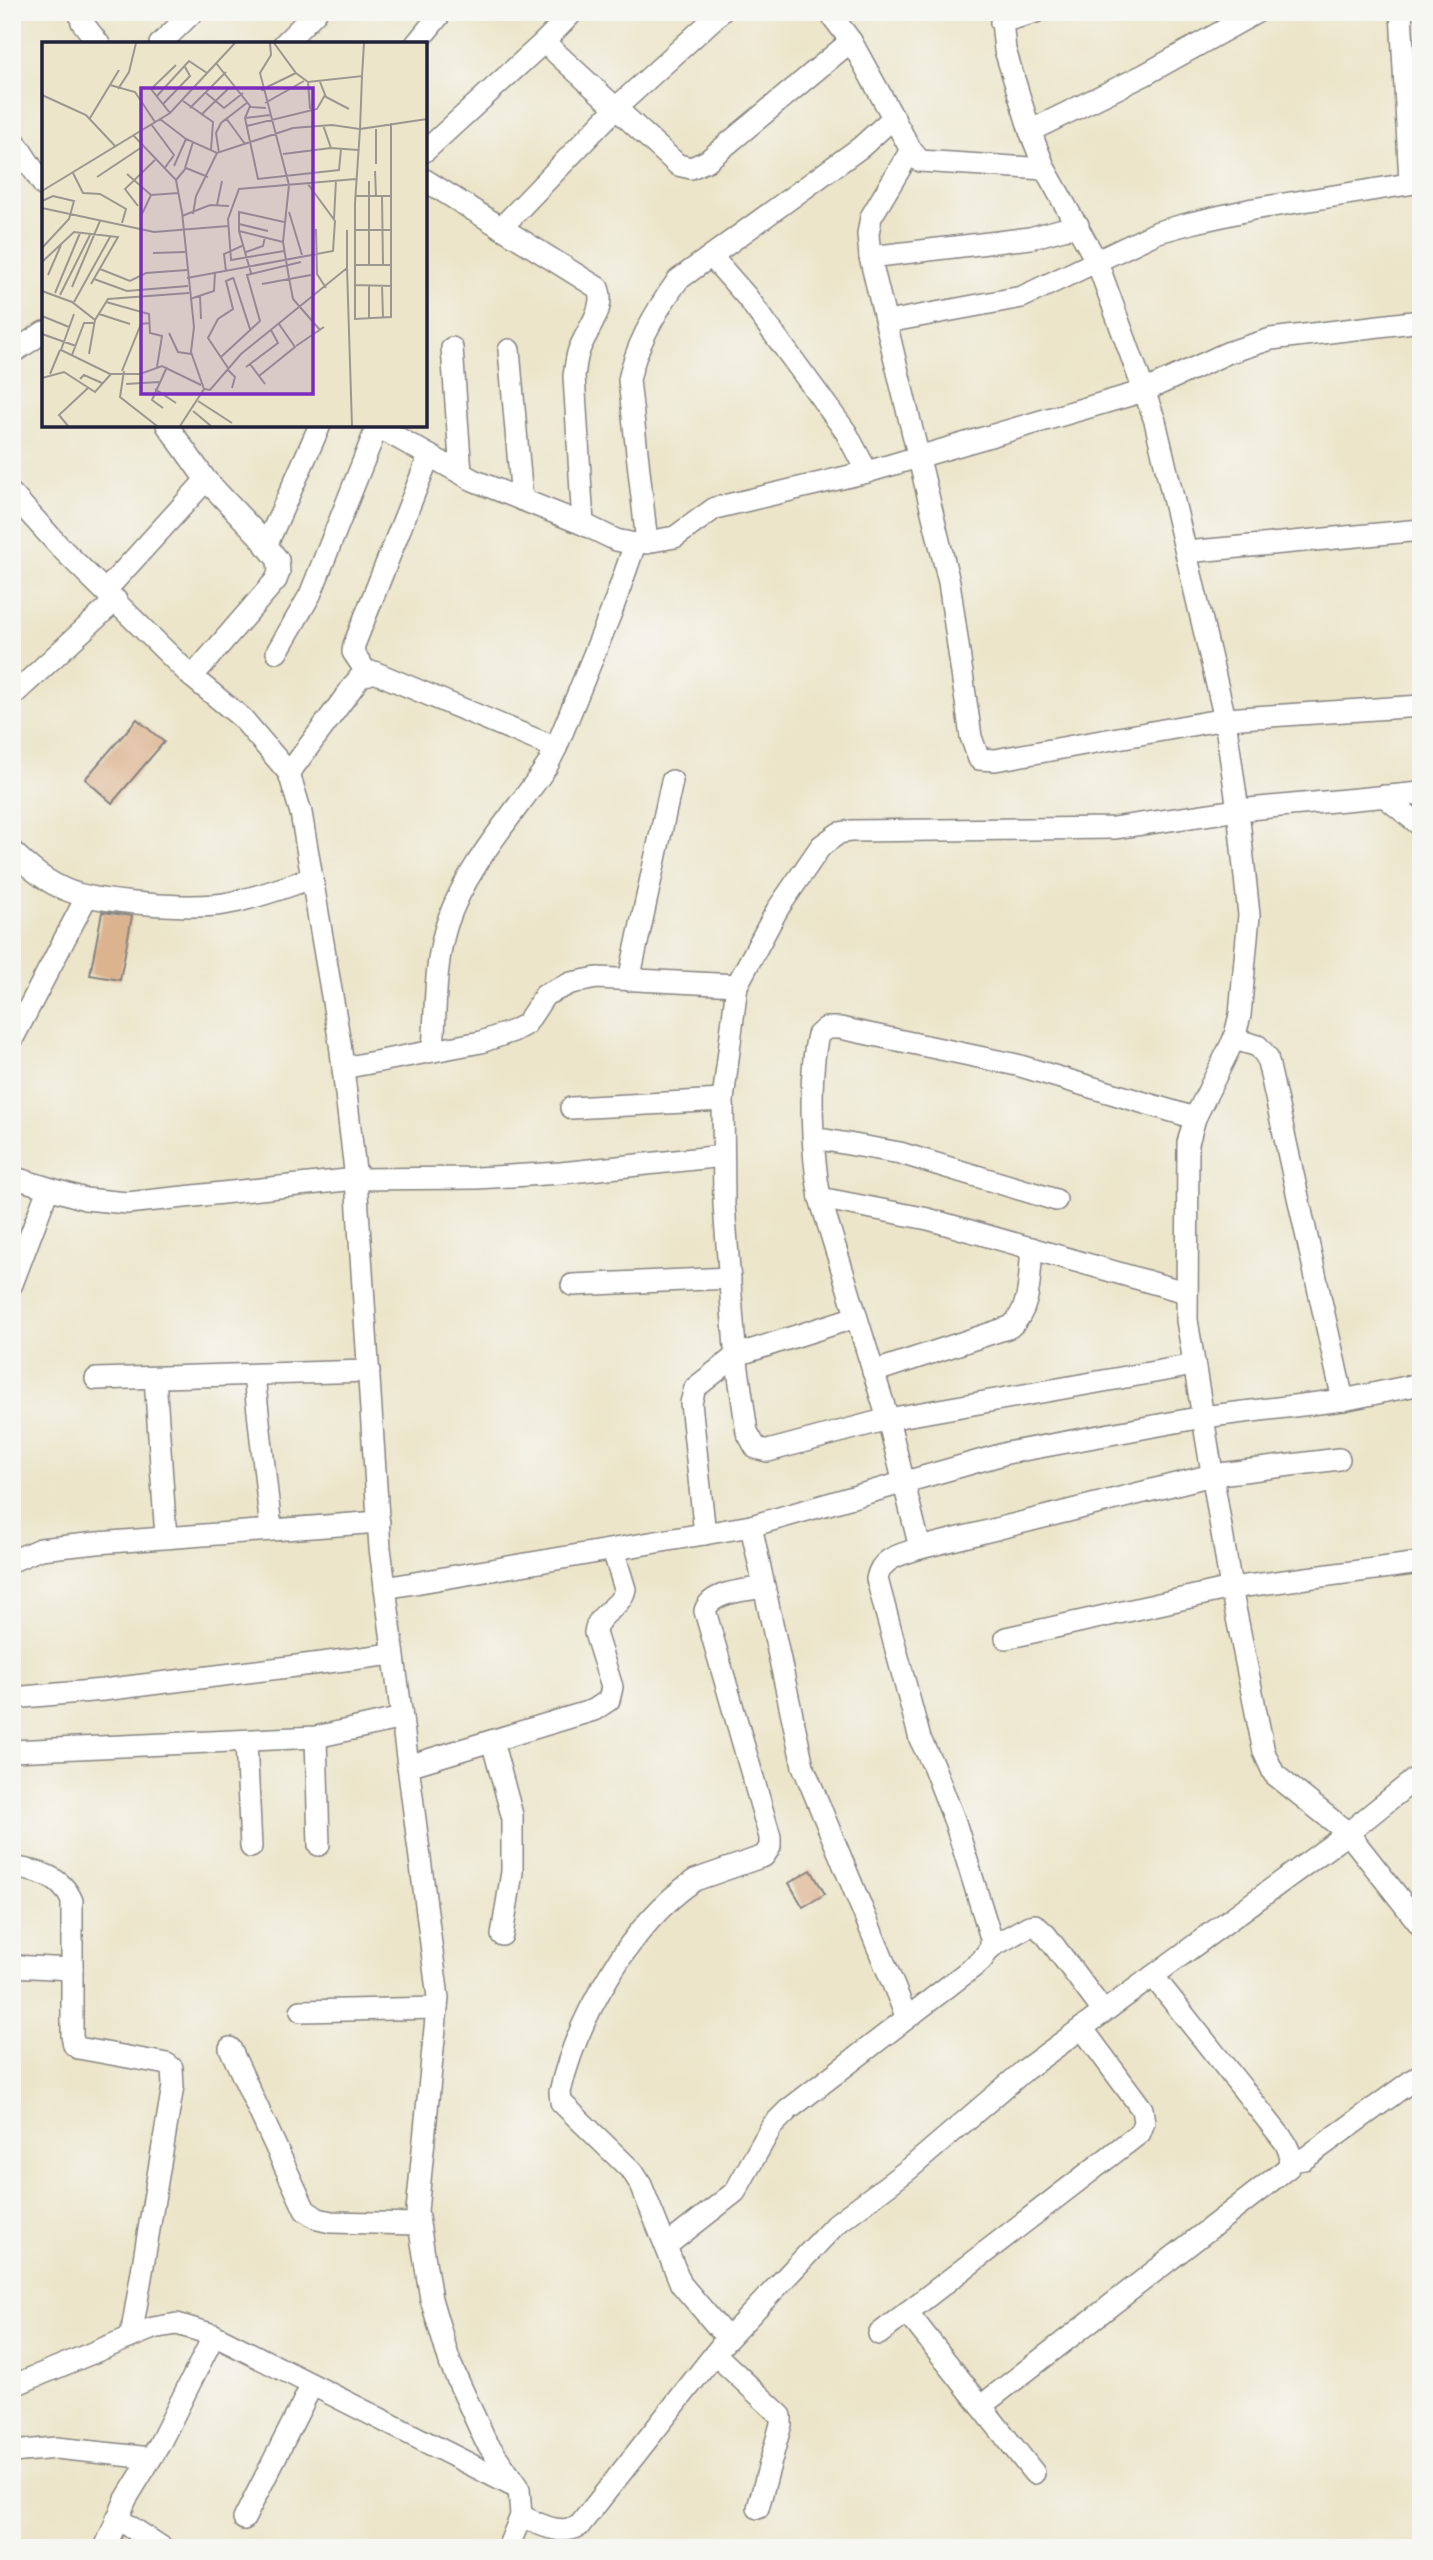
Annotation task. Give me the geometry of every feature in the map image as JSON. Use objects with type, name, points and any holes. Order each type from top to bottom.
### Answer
[{"type":"street","points":[[79,12],[82,22],[97,42]]},
{"type":"street","points":[[162,42],[193,12]]},
{"type":"street","points":[[286,42],[316,12]]},
{"type":"street","points":[[418,42],[442,12]]},
{"type":"street","points":[[427,149],[573,12]]},
{"type":"street","points":[[501,228],[617,107],[721,12]]},
{"type":"street","points":[[829,12],[851,41],[911,150],[920,161],[932,164],[1045,169]]},
{"type":"street","points":[[1035,12],[1001,17],[1005,50],[1030,131],[1045,169],[1079,225],[1097,262],[1154,421],[1225,719],[1238,810],[1249,915],[1240,1016],[1234,1039],[1195,1118],[1188,1143],[1185,1292],[1186,1320],[1231,1588],[1264,1752],[1274,1774],[1348,1833],[1421,1926]]},
{"type":"street","points":[[1030,131],[1144,75],[1256,12]]},
{"type":"street","points":[[887,322],[1022,297],[1158,232],[1191,223],[1252,209],[1415,182],[1401,12]]},
{"type":"street","points":[[544,42],[678,165],[691,168],[707,161],[851,41]]},
{"type":"street","points":[[433,1051],[439,965],[447,924],[478,864],[547,766],[641,543],[629,389],[632,363],[667,294],[678,280],[861,147],[894,117]]},
{"type":"street","points":[[12,137],[42,183]]},
{"type":"street","points":[[911,150],[871,217],[868,234],[870,257],[949,582],[971,737],[979,759],[995,760],[1225,719],[1421,706]]},
{"type":"street","points":[[427,181],[593,283],[601,295],[600,305],[577,355],[575,376],[583,524]]},
{"type":"street","points":[[870,257],[1030,239],[1079,225]]},
{"type":"street","points":[[712,257],[747,297],[846,432],[867,472]]},
{"type":"street","points":[[378,427],[461,473],[522,500],[615,540],[641,543],[675,537],[716,508],[867,472],[1144,391],[1227,353],[1271,339],[1421,321]]},
{"type":"street","points":[[12,353],[42,333]]},
{"type":"street","points":[[453,348],[461,473]]},
{"type":"street","points":[[509,350],[522,500]]},
{"type":"street","points":[[168,427],[206,480],[278,560],[279,572],[276,580],[192,677]]},
{"type":"street","points":[[267,546],[319,427]]},
{"type":"street","points":[[277,652],[310,595],[376,427]]},
{"type":"street","points":[[367,673],[354,652],[354,645],[429,456]]},
{"type":"street","points":[[12,696],[111,595],[206,480]]},
{"type":"street","points":[[12,494],[60,547],[192,677],[242,718],[289,773],[301,813],[343,1068],[356,1179],[385,1588],[438,1998],[416,2211],[431,2300],[450,2362],[485,2440],[519,2489],[521,2516],[508,2548]]},
{"type":"street","points":[[1186,552],[1421,530]]},
{"type":"street","points":[[289,773],[360,677],[374,672],[556,748]]},
{"type":"street","points":[[629,979],[672,781]]},
{"type":"street","points":[[1194,1365],[888,1419],[768,1451],[756,1448],[747,1432],[737,1355],[724,1205],[723,1100],[737,985],[777,910],[821,846],[839,834],[851,831],[1114,828],[1238,810],[1421,793]]},
{"type":"street","points":[[1384,796],[1421,826]]},
{"type":"street","points":[[12,851],[53,883],[86,898],[199,906],[228,904],[312,878]]},
{"type":"street","points":[[12,1040],[86,898]]},
{"type":"street","points":[[343,1068],[481,1042],[513,1031],[526,1024],[545,995],[554,989],[597,978],[737,985]]},
{"type":"street","points":[[920,1548],[888,1419],[820,1198],[814,1138],[814,1049],[818,1035],[826,1028],[840,1028],[1017,1065],[1195,1118]]},
{"type":"street","points":[[1234,1039],[1258,1046],[1267,1057],[1343,1400]]},
{"type":"street","points":[[571,1108],[723,1100]]},
{"type":"street","points":[[814,1138],[900,1153],[1056,1200]]},
{"type":"street","points":[[12,1177],[85,1199],[127,1203],[356,1179],[477,1178],[562,1173],[723,1156]]},
{"type":"street","points":[[12,1284],[48,1189]]},
{"type":"street","points":[[820,1198],[928,1219],[1185,1292]]},
{"type":"street","points":[[873,1372],[1010,1326],[1019,1320],[1026,1302],[1032,1248]]},
{"type":"street","points":[[572,1285],[730,1278]]},
{"type":"street","points":[[705,1534],[692,1396],[695,1388],[737,1355],[856,1317]]},
{"type":"street","points":[[96,1379],[369,1371]]},
{"type":"street","points":[[254,1376],[271,1529]]},
{"type":"street","points":[[155,1378],[166,1537]]},
{"type":"street","points":[[385,1588],[751,1526],[1007,1453],[1203,1417],[1343,1400],[1421,1384]]},
{"type":"street","points":[[991,1947],[988,1927],[955,1822],[920,1739],[877,1580],[878,1570],[885,1561],[920,1548],[1212,1475],[1339,1459]]},
{"type":"street","points":[[12,1561],[40,1549],[379,1522]]},
{"type":"street","points":[[751,1526],[803,1766],[907,2018]]},
{"type":"street","points":[[408,1766],[594,1710],[609,1700],[612,1687],[596,1626],[601,1617],[619,1603],[624,1595],[625,1590],[613,1549]]},
{"type":"street","points":[[1006,1638],[1231,1588],[1420,1563]]},
{"type":"street","points":[[758,2508],[781,2424],[780,2416],[721,2346],[681,2284],[641,2185],[633,2172],[561,2102],[560,2092],[587,2013],[640,1931],[695,1880],[764,1856],[770,1847],[771,1837],[705,1611],[707,1603],[715,1598],[764,1587]]},
{"type":"street","points":[[12,1698],[103,1690],[393,1654]]},
{"type":"street","points":[[12,1751],[316,1737],[402,1718]]},
{"type":"street","points":[[316,1737],[318,1845]]},
{"type":"street","points":[[246,1741],[251,1847]]},
{"type":"street","points":[[492,1741],[512,1815],[512,1872],[502,1935]]},
{"type":"street","points":[[521,2516],[557,2530],[565,2531],[579,2526],[721,2346],[836,2224],[909,2169],[1026,2069],[1348,1833],[1421,1774]]},
{"type":"street","points":[[12,1867],[39,1872],[57,1880],[67,1889],[72,1901],[74,2045],[78,2048],[167,2064],[173,2074],[131,2337]]},
{"type":"street","points":[[666,2246],[735,2192],[772,2126],[788,2110],[981,1961],[991,1947],[1029,1926],[1035,1925],[1046,1935],[1103,2011]]},
{"type":"street","points":[[12,1966],[72,1969]]},
{"type":"street","points":[[981,2406],[1281,2173],[1291,2161],[1284,2142],[1153,1976]]},
{"type":"street","points":[[301,2011],[437,2008]]},
{"type":"street","points":[[878,2334],[1140,2133],[1144,2122],[1142,2109],[1082,2028]]},
{"type":"street","points":[[230,2048],[305,2210],[318,2219],[331,2222],[418,2224]]},
{"type":"street","points":[[1291,2161],[1304,2160],[1421,2074]]},
{"type":"street","points":[[907,2312],[1034,2473]]},
{"type":"street","points":[[12,2386],[153,2328],[177,2324],[214,2335],[519,2489]]},
{"type":"street","points":[[105,2548],[117,2518],[214,2335]]},
{"type":"street","points":[[244,2519],[312,2385]]},
{"type":"street","points":[[12,2452],[56,2448],[151,2458]]},
{"type":"street","points":[[117,2518],[163,2548]]},
{"type":"building","points":[[137,719],[164,742],[112,803],[85,779]]},
{"type":"building","points":[[102,912],[132,916],[120,980],[90,975]]},
{"type":"building","points":[[811,1870],[825,1894],[803,1907],[789,1883]]}]
